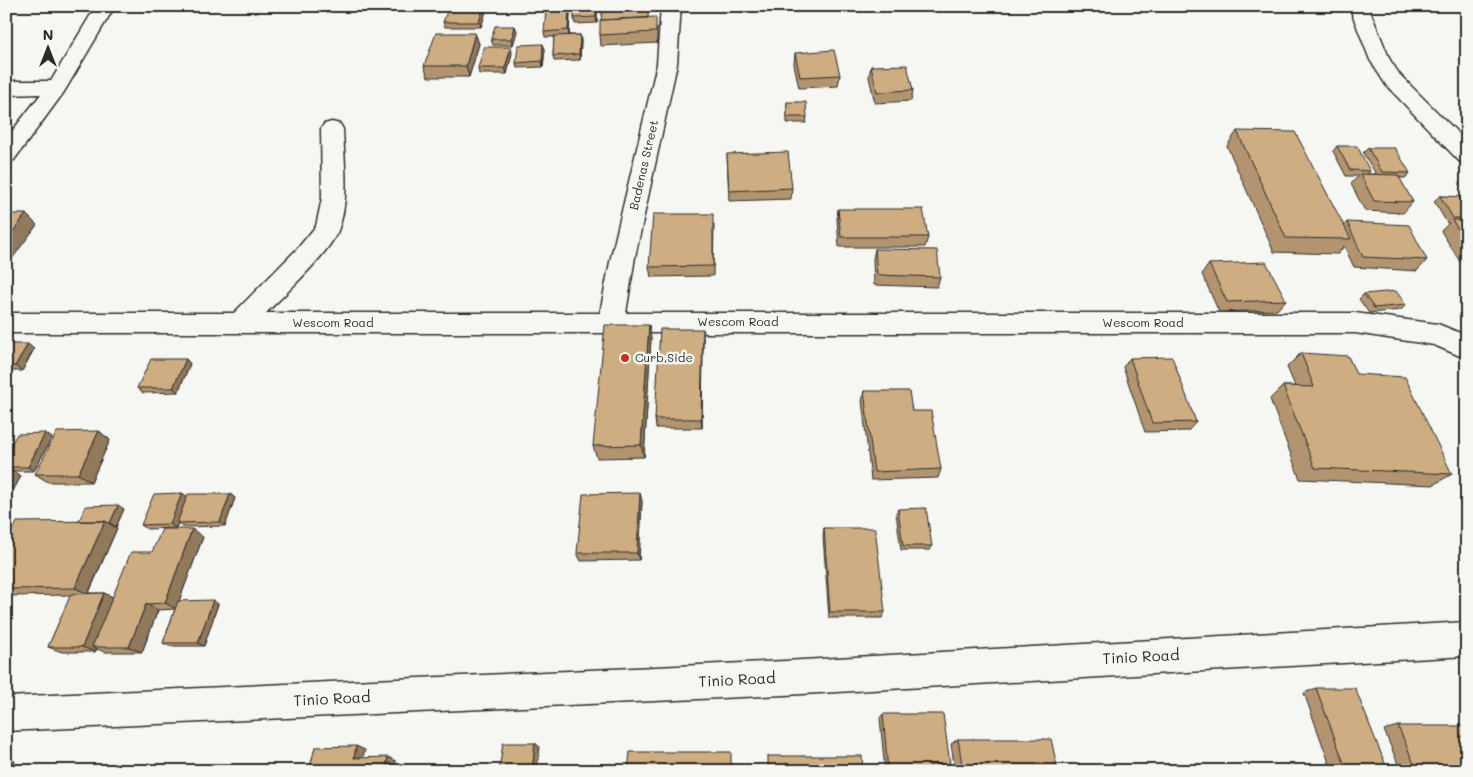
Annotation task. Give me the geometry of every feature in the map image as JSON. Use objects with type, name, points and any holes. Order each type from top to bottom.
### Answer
[{"type":"street","points":[[6,155],[57,87],[106,6]]},
{"type":"street","name":"Badenas Street","points":[[611,322],[623,257],[667,64],[671,6]]},
{"type":"street","points":[[1358,6],[1380,60],[1393,80],[1467,156]]},
{"type":"street","points":[[6,88],[57,87]]},
{"type":"street","points":[[240,323],[306,256],[327,229],[334,198],[332,129]]},
{"type":"street","name":"Wescom Road","points":[[6,323],[1356,324],[1438,336],[1467,348]]},
{"type":"street","name":"Tinio Road","points":[[6,714],[785,678],[1467,639]]},
{"type":"building","points":[[449,6],[484,6],[479,22],[443,22]]},
{"type":"building","points":[[575,6],[596,6],[596,17],[574,18]]},
{"type":"building","points":[[605,6],[647,6],[647,8],[605,10]]},
{"type":"building","points":[[569,8],[568,30],[544,32],[546,10]]},
{"type":"building","points":[[648,10],[648,18],[601,20],[602,12]]},
{"type":"building","points":[[656,17],[656,32],[600,35],[600,20]]},
{"type":"building","points":[[495,26],[515,26],[512,39],[491,39]]},
{"type":"building","points":[[436,33],[475,33],[466,66],[424,66]]},
{"type":"building","points":[[580,35],[579,54],[553,56],[554,36]]},
{"type":"building","points":[[543,44],[542,61],[516,63],[518,45]]},
{"type":"building","points":[[484,47],[511,47],[505,68],[478,68]]},
{"type":"building","points":[[834,50],[840,75],[800,77],[795,53]]},
{"type":"building","points":[[907,65],[913,90],[877,92],[871,66]]},
{"type":"building","points":[[787,102],[806,102],[807,117],[787,117]]},
{"type":"building","points":[[1237,131],[1295,132],[1351,239],[1286,238]]},
{"type":"building","points":[[1337,146],[1357,146],[1370,171],[1350,170]]},
{"type":"building","points":[[1368,148],[1395,148],[1410,173],[1382,172]]},
{"type":"building","points":[[788,152],[792,188],[729,191],[727,154]]},
{"type":"building","points":[[1360,174],[1398,175],[1413,202],[1374,201]]},
{"type":"building","points":[[1440,196],[1467,197],[1467,218],[1453,218]]},
{"type":"building","points":[[838,209],[923,209],[928,237],[841,237]]},
{"type":"building","points":[[6,214],[26,214],[6,241]]},
{"type":"building","points":[[653,214],[713,214],[713,266],[649,267]]},
{"type":"building","points":[[1452,220],[1467,220],[1467,243]]},
{"type":"building","points":[[1347,222],[1409,225],[1427,260],[1363,257]]},
{"type":"building","points":[[875,249],[937,250],[940,277],[877,275]]},
{"type":"building","points":[[1266,262],[1286,300],[1227,302],[1209,264]]},
{"type":"building","points":[[1396,291],[1406,305],[1374,308],[1364,294]]},
{"type":"building","points":[[605,325],[649,325],[641,445],[593,446]]},
{"type":"building","points":[[660,329],[703,329],[701,419],[655,419]]},
{"type":"building","points":[[6,344],[28,344],[15,366],[6,366]]},
{"type":"building","points":[[1301,353],[1348,356],[1356,374],[1405,377],[1452,474],[1315,468],[1283,386],[1314,387]]},
{"type":"building","points":[[1172,357],[1196,422],[1152,423],[1130,358]]},
{"type":"building","points":[[151,359],[186,359],[173,388],[137,388]]},
{"type":"building","points":[[864,391],[909,391],[912,411],[931,411],[941,469],[874,472]]},
{"type":"building","points":[[99,431],[78,474],[35,474],[57,432]]},
{"type":"building","points":[[45,433],[28,467],[6,467],[6,453],[17,434]]},
{"type":"building","points":[[182,493],[170,524],[141,525],[154,494]]},
{"type":"building","points":[[640,493],[637,553],[577,553],[583,494]]},
{"type":"building","points":[[188,494],[230,494],[220,522],[177,523]]},
{"type":"building","points":[[118,505],[110,523],[105,521],[79,521],[86,506]]},
{"type":"building","points":[[926,508],[932,546],[903,546],[898,509]]},
{"type":"building","points":[[105,521],[75,588],[6,589],[6,543],[17,522]]},
{"type":"building","points":[[824,528],[875,528],[885,612],[830,612]]},
{"type":"building","points":[[162,529],[192,529],[165,603],[146,604],[129,647],[92,647],[131,552],[152,552]]},
{"type":"building","points":[[104,593],[82,647],[48,647],[71,594]]},
{"type":"building","points":[[213,600],[198,643],[163,643],[178,601]]},
{"type":"building","points":[[1316,688],[1355,688],[1388,771],[1347,771]]},
{"type":"building","points":[[883,714],[943,714],[950,764],[930,764],[931,771],[888,771]]},
{"type":"building","points":[[1398,726],[1467,726],[1467,771],[1417,771]]},
{"type":"building","points":[[958,739],[1051,739],[1058,771],[963,771]]},
{"type":"building","points":[[503,743],[535,743],[532,771],[499,771]]},
{"type":"building","points":[[356,746],[354,758],[388,757],[385,771],[309,771],[315,747]]},
{"type":"building","points":[[630,752],[731,752],[731,771],[628,771]]},
{"type":"building","points":[[768,756],[862,756],[863,771],[768,771]]},
{"type":"place","name":"Curb.Side","points":[[625,358]]}]
